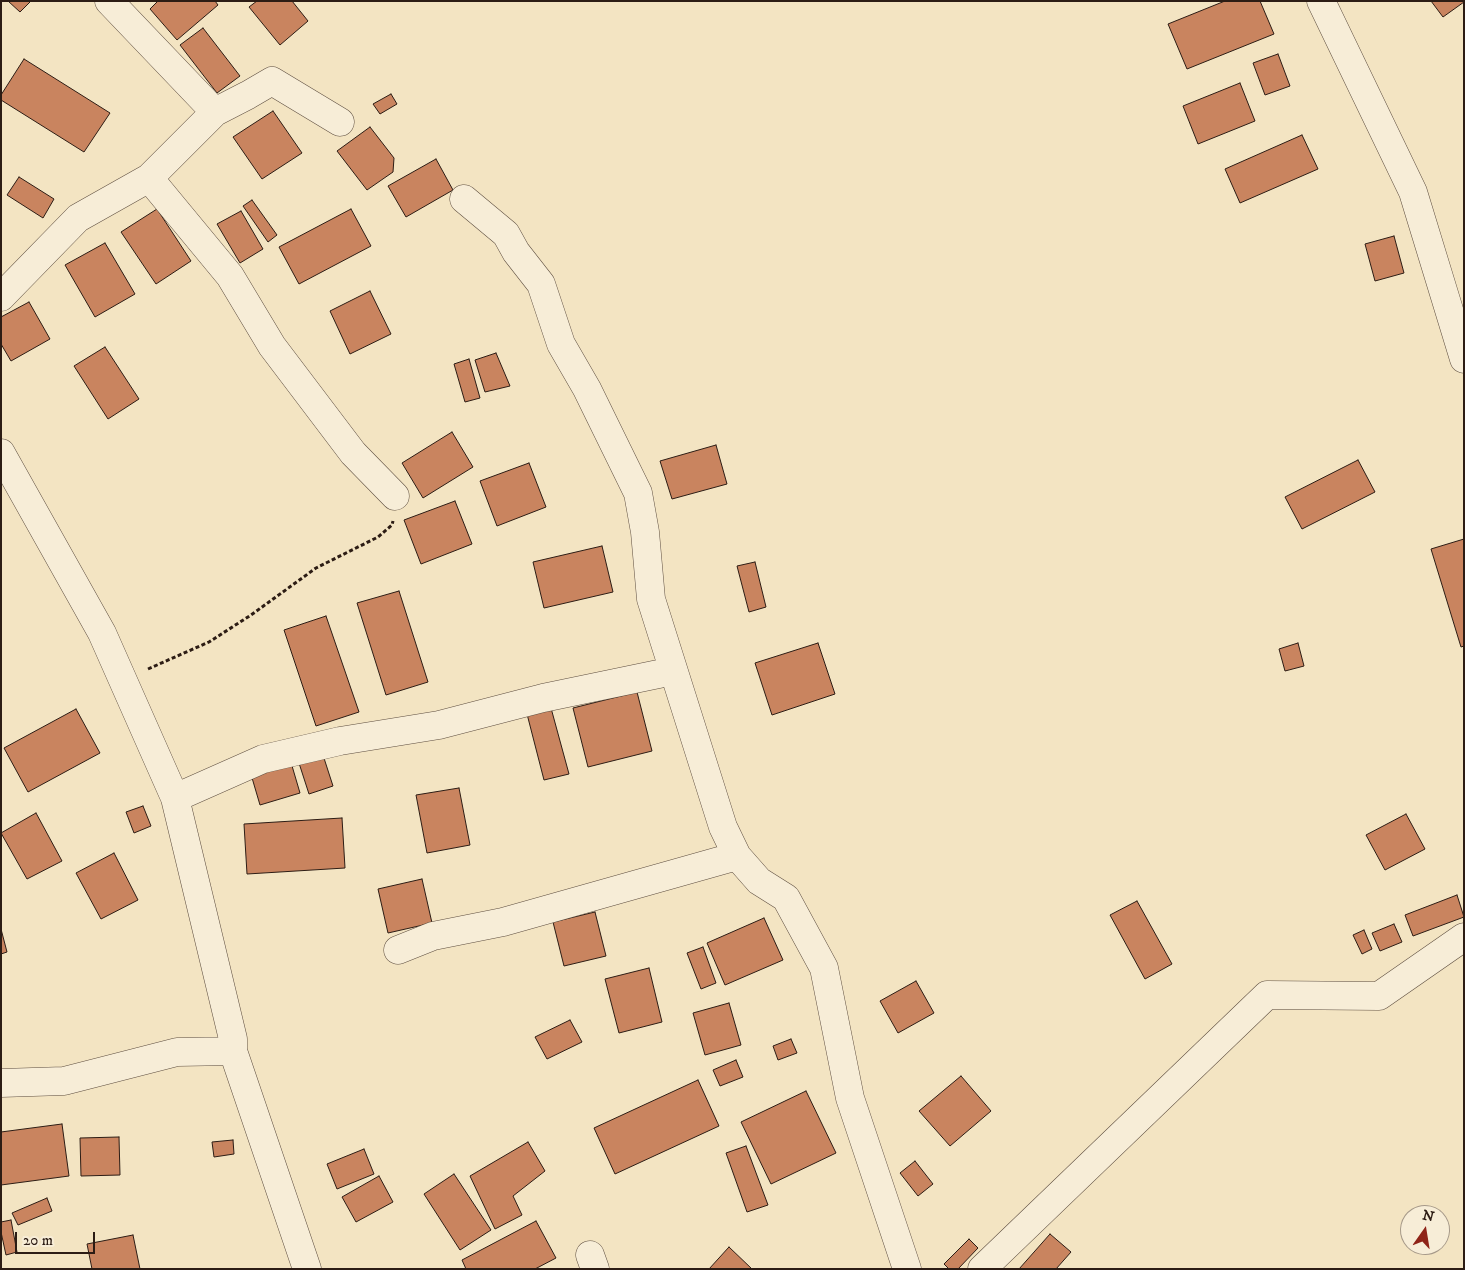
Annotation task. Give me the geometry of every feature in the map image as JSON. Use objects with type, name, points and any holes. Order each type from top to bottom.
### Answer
[{"type":"street","points":[[108,1],[215,112]]},
{"type":"street","points":[[1320,1],[1413,192],[1464,359]]},
{"type":"street","points":[[1,297],[78,218],[149,178],[215,112],[272,81],[340,122]]},
{"type":"street","points":[[149,178],[230,276],[272,346],[353,454],[395,496]]},
{"type":"street","points":[[464,198],[506,234],[516,252],[541,284],[561,344],[587,389],[638,493],[645,532],[651,599],[723,827],[737,856],[759,881],[786,898],[824,968],[850,1098],[907,1269]]},
{"type":"street","points":[[1,453],[102,633],[175,798],[233,1039],[234,1051],[271,1167],[307,1269]]},
{"type":"street","points":[[175,798],[263,759],[340,742],[439,725],[543,698],[673,671]]},
{"type":"street","points":[[398,950],[433,936],[503,922],[737,856]]},
{"type":"street","points":[[982,1269],[1267,995],[1378,996],[1464,937]]},
{"type":"street","points":[[1,1083],[64,1081],[177,1052],[234,1051]]},
{"type":"path","points":[[122,680],[210,642],[316,568],[378,537],[392,526],[395,496]]},
{"type":"building","points":[[8,1],[31,1],[20,12]]},
{"type":"building","points":[[158,1],[215,1],[218,5],[177,40],[150,9]]},
{"type":"building","points":[[257,1],[292,1],[308,21],[280,45],[249,7]]},
{"type":"building","points":[[1225,1],[1260,1],[1274,34],[1187,69],[1168,24]]},
{"type":"building","points":[[1431,1],[1464,1],[1464,2],[1443,17]]},
{"type":"building","points":[[203,28],[240,76],[217,93],[180,45]]},
{"type":"building","points":[[1278,54],[1290,86],[1265,95],[1253,63]]},
{"type":"building","points":[[24,59],[110,113],[84,152],[1,100],[1,95]]},
{"type":"building","points":[[1240,83],[1255,121],[1198,144],[1183,106]]},
{"type":"building","points":[[391,94],[397,104],[380,114],[373,104]]},
{"type":"building","points":[[273,111],[302,153],[262,179],[233,137]]},
{"type":"building","points":[[370,127],[394,158],[393,172],[367,190],[337,151]]},
{"type":"building","points":[[1302,135],[1318,169],[1240,203],[1225,169]]},
{"type":"building","points":[[436,159],[453,190],[406,217],[388,186]]},
{"type":"building","points":[[19,177],[54,199],[43,218],[7,195]]},
{"type":"building","points":[[252,200],[277,235],[268,242],[243,206]]},
{"type":"building","points":[[157,209],[191,261],[156,284],[121,232]]},
{"type":"building","points":[[351,209],[371,246],[299,284],[279,247]]},
{"type":"building","points":[[241,211],[263,249],[240,263],[217,224]]},
{"type":"building","points":[[1394,236],[1404,273],[1375,281],[1365,244]]},
{"type":"building","points":[[105,243],[135,294],[95,317],[65,265]]},
{"type":"building","points":[[370,291],[391,334],[350,354],[330,311]]},
{"type":"building","points":[[29,302],[50,339],[11,361],[1,344],[1,317]]},
{"type":"building","points":[[105,347],[139,399],[108,419],[74,366]]},
{"type":"building","points":[[496,353],[510,386],[485,392],[475,360]]},
{"type":"building","points":[[469,359],[480,398],[465,402],[454,364]]},
{"type":"building","points":[[452,432],[473,467],[423,498],[402,463]]},
{"type":"building","points":[[716,445],[727,484],[672,499],[660,461]]},
{"type":"building","points":[[1358,460],[1375,492],[1302,529],[1285,497]]},
{"type":"building","points":[[529,463],[546,507],[497,526],[480,481]]},
{"type":"building","points":[[455,501],[472,544],[421,564],[404,520]]},
{"type":"building","points":[[1464,539],[1464,646],[1461,647],[1431,549]]},
{"type":"building","points":[[602,546],[613,592],[544,608],[533,562]]},
{"type":"building","points":[[755,562],[766,607],[749,612],[737,566]]},
{"type":"building","points":[[399,591],[428,682],[386,695],[357,603]]},
{"type":"building","points":[[326,616],[359,712],[316,726],[284,630]]},
{"type":"building","points":[[818,643],[835,694],[772,715],[755,663]]},
{"type":"building","points":[[1298,643],[1304,666],[1285,671],[1279,649]]},
{"type":"building","points":[[637,692],[652,751],[588,767],[573,708]]},
{"type":"building","points":[[551,708],[569,774],[544,780],[527,714]]},
{"type":"building","points":[[76,709],[100,753],[28,792],[4,748]]},
{"type":"building","points":[[322,752],[333,786],[309,794],[298,760]]},
{"type":"building","points":[[290,759],[300,793],[260,805],[250,771]]},
{"type":"building","points":[[459,788],[470,845],[427,853],[416,795]]},
{"type":"building","points":[[143,806],[151,826],[134,833],[126,812]]},
{"type":"building","points":[[36,813],[62,861],[27,879],[1,833]]},
{"type":"building","points":[[1406,814],[1425,849],[1385,870],[1366,835]]},
{"type":"building","points":[[342,818],[345,868],[247,874],[244,824]]},
{"type":"building","points":[[114,853],[138,900],[101,919],[76,873]]},
{"type":"building","points":[[422,879],[432,923],[388,933],[378,889]]},
{"type":"building","points":[[1457,895],[1464,917],[1413,936],[1405,915]]},
{"type":"building","points":[[1137,901],[1172,964],[1145,979],[1110,915]]},
{"type":"building","points":[[595,912],[606,956],[564,966],[553,922]]},
{"type":"building","points":[[764,918],[783,960],[725,985],[707,943]]},
{"type":"building","points":[[1394,924],[1402,942],[1380,951],[1372,933]]},
{"type":"building","points":[[1,929],[7,952],[1,954]]},
{"type":"building","points":[[1364,930],[1372,949],[1362,954],[1353,935]]},
{"type":"building","points":[[703,947],[716,983],[701,989],[687,953]]},
{"type":"building","points":[[649,968],[662,1022],[619,1033],[605,979]]},
{"type":"building","points":[[916,981],[934,1013],[898,1033],[880,1001]]},
{"type":"building","points":[[729,1003],[741,1045],[705,1055],[693,1013]]},
{"type":"building","points":[[570,1020],[582,1042],[547,1059],[535,1037]]},
{"type":"building","points":[[791,1039],[797,1053],[778,1060],[773,1046]]},
{"type":"building","points":[[736,1060],[743,1077],[720,1086],[713,1070]]},
{"type":"building","points":[[961,1076],[991,1111],[950,1146],[919,1111]]},
{"type":"building","points":[[698,1080],[719,1126],[615,1174],[594,1128]]},
{"type":"building","points":[[806,1091],[836,1153],[771,1184],[741,1122]]},
{"type":"building","points":[[62,1124],[69,1176],[1,1185],[1,1132]]},
{"type":"building","points":[[119,1137],[120,1175],[81,1176],[80,1138]]},
{"type":"building","points":[[233,1140],[234,1154],[214,1157],[212,1142]]},
{"type":"building","points":[[528,1142],[545,1171],[513,1196],[522,1215],[495,1229],[470,1176]]},
{"type":"building","points":[[746,1146],[768,1205],[747,1212],[726,1153]]},
{"type":"building","points":[[364,1149],[374,1174],[337,1189],[327,1164]]},
{"type":"building","points":[[915,1161],[933,1184],[918,1196],[900,1173]]},
{"type":"building","points":[[454,1174],[491,1230],[460,1250],[424,1194]]},
{"type":"building","points":[[379,1176],[393,1202],[356,1222],[342,1197]]},
{"type":"building","points":[[47,1198],[52,1211],[18,1225],[12,1213]]},
{"type":"building","points":[[11,1220],[17,1252],[6,1255],[1,1222]]},
{"type":"building","points":[[536,1221],[556,1258],[535,1269],[466,1269],[462,1260]]},
{"type":"building","points":[[1050,1234],[1071,1252],[1056,1269],[1019,1269]]},
{"type":"building","points":[[133,1235],[140,1269],[92,1269],[87,1244]]},
{"type":"building","points":[[969,1239],[978,1248],[958,1269],[949,1269],[944,1264]]},
{"type":"building","points":[[729,1247],[752,1269],[709,1269]]}]
